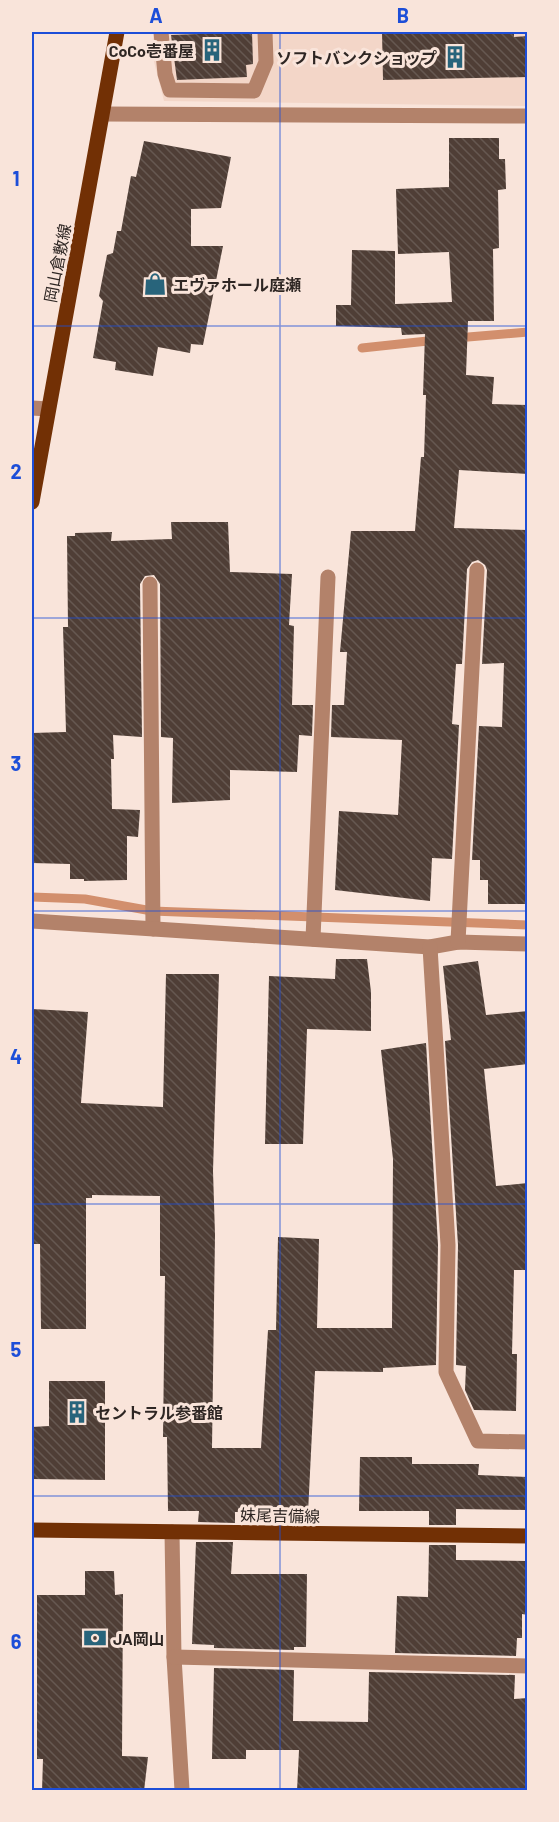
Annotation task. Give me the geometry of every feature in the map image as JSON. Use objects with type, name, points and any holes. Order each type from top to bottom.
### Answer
[{"type":"main road","name":"岡山倉敷線","points":[[32,502],[117,32]]},
{"type":"main road","name":"妹尾吉備線","points":[[32,1530],[528,1536]]},
{"type":"street","points":[[161,32],[165,74],[170,90],[254,91],[266,62],[265,32]]},
{"type":"street","points":[[103,114],[528,117]]},
{"type":"street","points":[[32,408],[48,409]]},
{"type":"street","points":[[458,942],[477,570]]},
{"type":"street","points":[[313,939],[328,578]]},
{"type":"street","points":[[150,584],[153,929]]},
{"type":"street","points":[[32,921],[430,947],[458,942],[528,944]]},
{"type":"street","points":[[430,947],[448,1245],[447,1372],[478,1441],[528,1442]]},
{"type":"street","points":[[172,1532],[174,1657],[182,1791]]},
{"type":"street","points":[[174,1657],[528,1666]]},
{"type":"shaded area","points":[[154,32],[527,32],[527,106],[164,101],[151,50]]},
{"type":"building","name":"CoCo壱番屋","points":[[252,32],[253,64],[246,65],[247,77],[177,80],[171,35]]},
{"type":"building","name":"ソフトバンクショップ","points":[[382,32],[514,32],[514,37],[528,36],[528,77],[383,80]]},
{"type":"building","points":[[449,138],[499,138],[499,159],[505,159],[506,189],[498,190],[499,248],[493,249],[494,321],[468,321],[466,375],[494,377],[492,404],[528,405],[528,474],[459,470],[454,528],[528,530],[528,904],[488,904],[488,880],[480,880],[480,860],[472,860],[479,726],[502,727],[504,663],[482,664],[487,570],[485,565],[478,560],[472,562],[467,569],[462,664],[456,664],[452,724],[459,725],[452,859],[432,858],[430,901],[335,890],[339,811],[398,815],[402,740],[331,737],[332,705],[344,705],[347,652],[340,652],[351,531],[415,531],[421,457],[424,457],[426,395],[423,395],[425,334],[402,335],[401,328],[336,326],[336,305],[351,305],[352,250],[395,251],[395,304],[452,302],[449,252],[398,254],[396,189],[449,187]]},
{"type":"building","points":[[144,141],[231,157],[221,208],[191,209],[191,246],[223,246],[203,345],[191,344],[190,353],[158,347],[153,376],[115,370],[116,362],[93,358],[103,301],[99,296],[107,255],[113,253],[117,231],[121,231],[131,176],[136,177]]},
{"type":"building","points":[[171,522],[228,522],[230,572],[292,574],[289,625],[294,626],[292,705],[313,705],[312,736],[299,735],[297,772],[230,770],[230,800],[172,803],[173,738],[161,737],[160,584],[154,575],[145,576],[140,584],[142,737],[113,735],[114,759],[111,759],[112,809],[140,810],[138,837],[127,836],[127,880],[70,879],[70,864],[32,863],[32,733],[66,732],[63,627],[68,627],[67,536],[75,536],[75,533],[112,532],[111,541],[172,539]]},
{"type":"building","points":[[336,959],[367,959],[371,992],[371,1031],[307,1029],[303,1144],[265,1144],[269,976],[335,979]]},
{"type":"building","points":[[478,961],[486,1015],[528,1011],[528,1064],[484,1069],[496,1186],[528,1183],[528,1270],[514,1270],[512,1354],[517,1354],[516,1411],[474,1410],[465,1390],[466,1366],[456,1365],[458,1245],[445,1041],[451,1040],[443,966]]},
{"type":"building","points":[[166,974],[219,974],[213,1171],[215,1235],[212,1448],[261,1448],[268,1330],[276,1330],[278,1237],[319,1239],[317,1328],[392,1328],[393,1159],[381,1050],[426,1043],[438,1245],[436,1365],[383,1368],[383,1372],[315,1371],[308,1513],[235,1512],[235,1523],[198,1522],[199,1511],[168,1511],[167,1437],[163,1437],[165,1276],[160,1276],[160,1196],[92,1195],[92,1198],[86,1198],[86,1329],[41,1329],[40,1244],[32,1244],[32,1009],[88,1012],[81,1103],[163,1107]]},
{"type":"building","name":"セントラル参番館","points":[[49,1381],[105,1381],[105,1480],[32,1479],[32,1427],[49,1426]]},
{"type":"building","points":[[360,1457],[412,1457],[412,1464],[479,1464],[478,1475],[528,1477],[528,1510],[456,1509],[456,1525],[429,1525],[429,1511],[359,1511]]},
{"type":"building","points":[[196,1542],[233,1542],[231,1574],[307,1574],[306,1647],[294,1647],[294,1650],[214,1648],[214,1645],[192,1644]]},
{"type":"building","points":[[429,1545],[456,1545],[456,1560],[528,1561],[528,1615],[522,1614],[522,1638],[517,1638],[516,1656],[395,1653],[397,1596],[428,1597]]},
{"type":"building","points":[[85,1571],[114,1571],[115,1595],[123,1594],[122,1756],[148,1757],[144,1791],[42,1791],[43,1759],[37,1759],[37,1595],[85,1595]]},
{"type":"building","points":[[214,1668],[294,1670],[293,1721],[368,1722],[369,1672],[515,1675],[514,1699],[528,1698],[528,1791],[297,1791],[299,1750],[246,1750],[246,1759],[212,1759]]},
{"type":"waterway","points":[[456,338],[528,332]]},
{"type":"waterway","points":[[362,348],[437,340]]},
{"type":"waterway","points":[[32,897],[85,899],[152,911],[528,925]]},
{"type":"place","name":"CoCo壱番屋","points":[[212,50]]},
{"type":"place","name":"ソフトバンクショップ","points":[[455,57]]},
{"type":"place","name":"エヴァホール庭瀬","points":[[155,284]]},
{"type":"place","name":"セントラル参番館","points":[[77,1412]]},
{"type":"place","name":"JA岡山","points":[[95,1638]]}]
